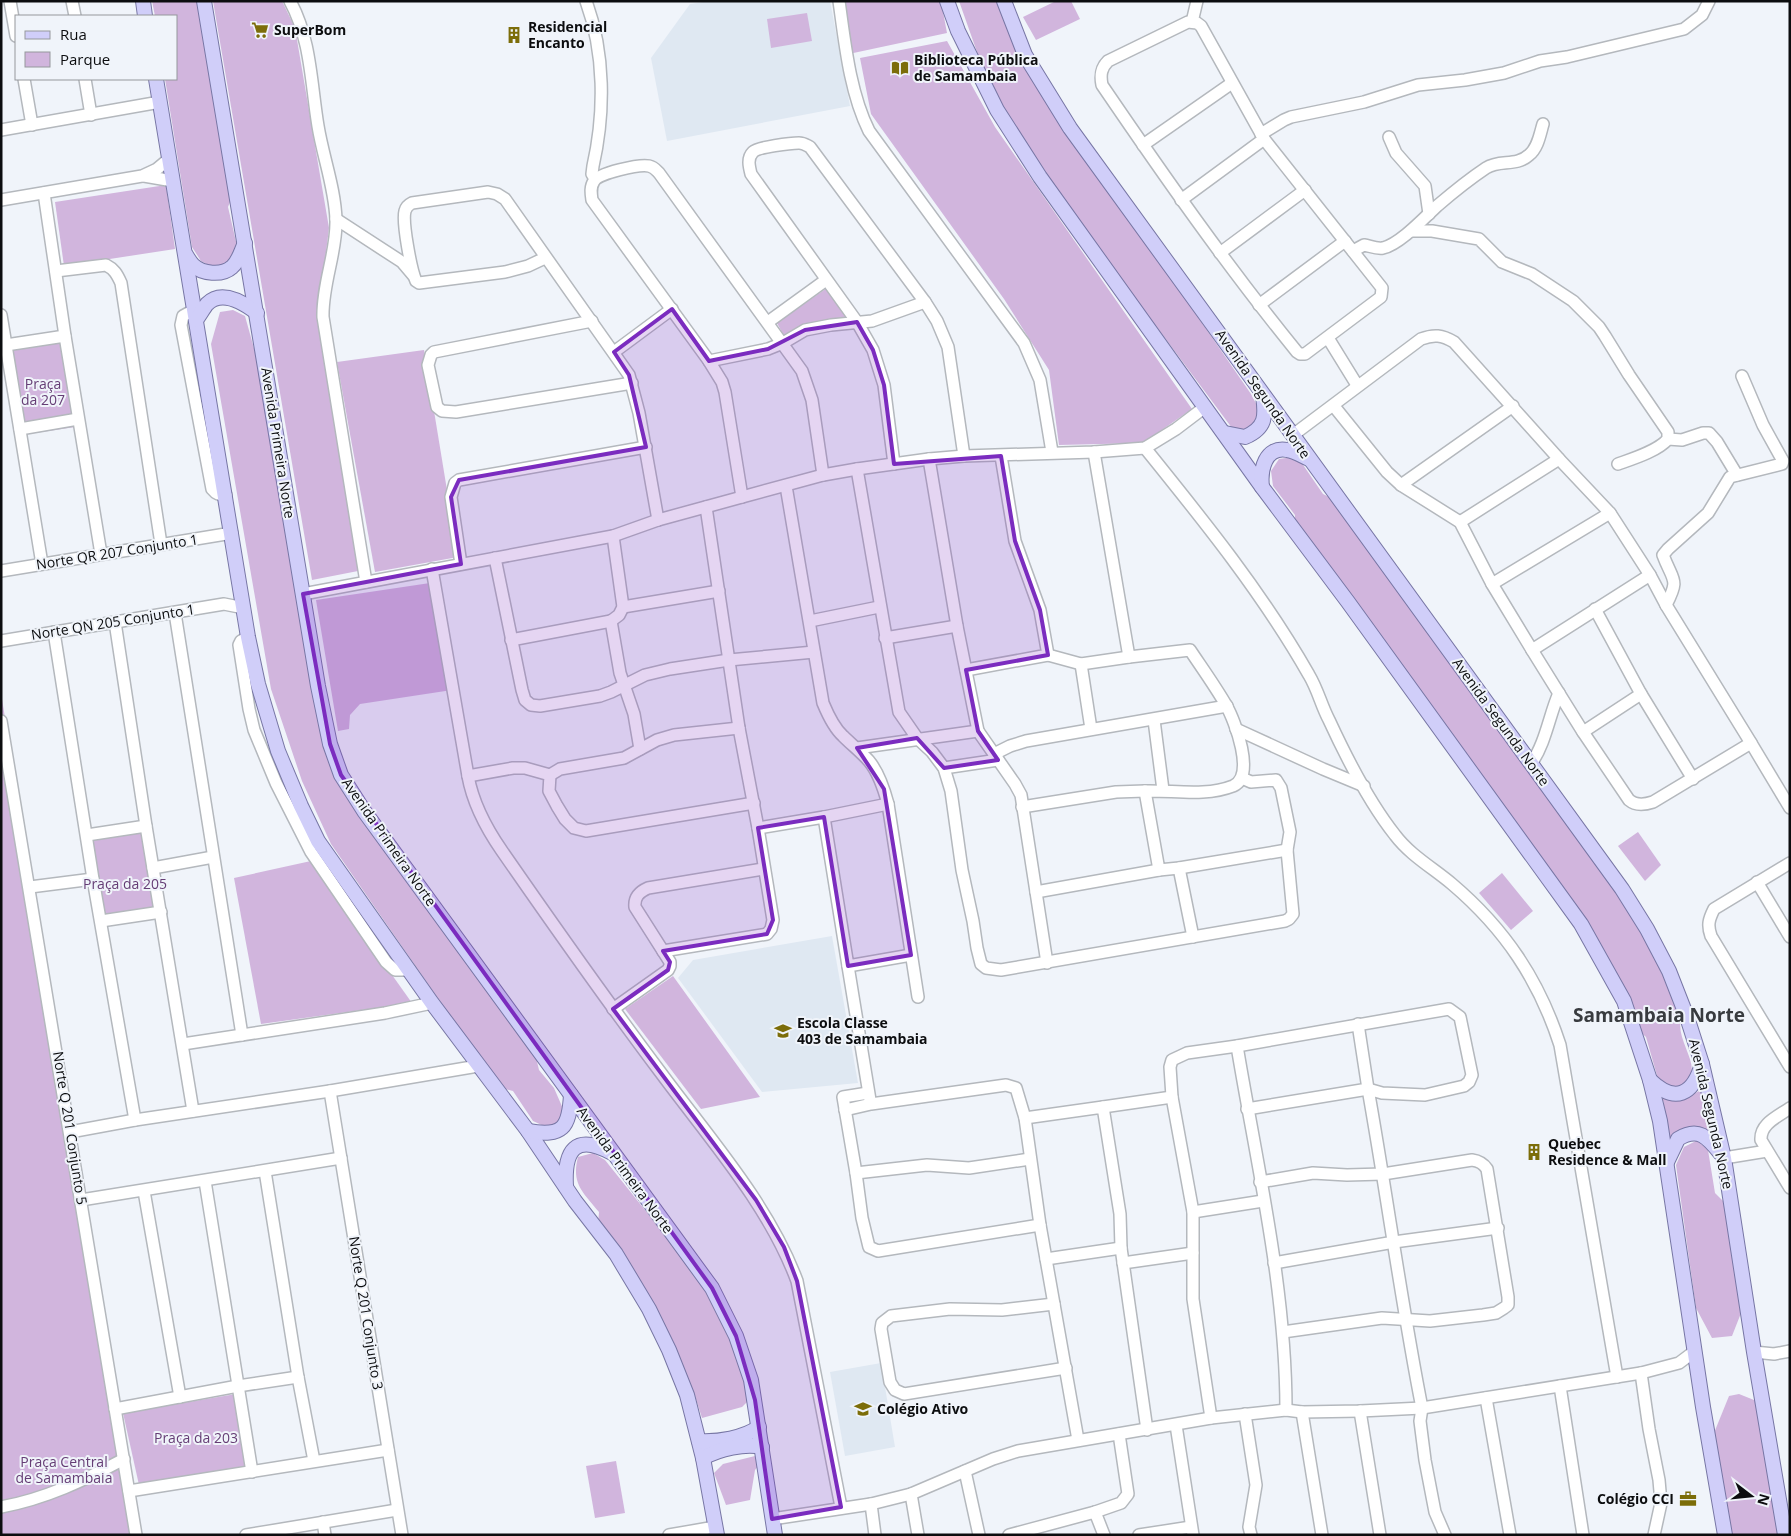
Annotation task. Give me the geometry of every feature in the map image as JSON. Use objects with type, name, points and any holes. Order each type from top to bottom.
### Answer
[{"type":"main road","points":[[143,1],[146,15]]},
{"type":"main road","name":"Avenida Primeira Norte","points":[[204,1],[318,686],[330,744],[342,775],[364,811],[712,1288],[736,1336],[750,1380],[776,1535]]},
{"type":"main road","points":[[947,1],[958,31],[996,110],[1040,177],[1262,487],[1348,602],[1581,924],[1624,1001],[1650,1080],[1660,1120],[1725,1535]]},
{"type":"main road","name":"Avenida Segunda Norte","points":[[1004,1],[1025,55],[1070,128],[1622,889],[1647,929],[1669,971],[1688,1017],[1702,1064],[1724,1158],[1785,1535]]},
{"type":"main road","points":[[156,80],[248,637],[258,684],[278,751],[318,841],[432,1003],[528,1131],[566,1187],[616,1254],[649,1309],[669,1350],[687,1395],[703,1458],[716,1531]]},
{"type":"main road","points":[[186,254],[192,264],[201,270],[213,273],[225,272],[238,259],[245,243]]},
{"type":"main road","points":[[195,315],[217,298],[238,300],[257,313]]},
{"type":"main road","points":[[1224,433],[1245,437],[1259,428],[1264,421],[1265,412],[1262,392]]},
{"type":"main road","points":[[1262,487],[1260,476],[1262,467],[1265,460],[1276,450],[1294,451],[1310,460]]},
{"type":"main road","points":[[1650,1080],[1665,1092],[1680,1094],[1687,1090],[1698,1078],[1702,1064]]},
{"type":"main road","points":[[528,1131],[548,1133],[558,1130],[566,1123],[570,1114],[571,1095]]},
{"type":"main road","points":[[1667,1162],[1678,1139],[1684,1135],[1694,1133],[1707,1137],[1724,1158]]},
{"type":"main road","points":[[566,1187],[566,1162],[575,1148],[589,1144],[612,1153]]},
{"type":"main road","points":[[699,1441],[711,1442],[752,1432],[759,1427]]},
{"type":"main road","points":[[703,1458],[713,1453],[753,1445],[762,1447]]},
{"type":"street","points":[[10,1],[15,30]]},
{"type":"street","points":[[72,1],[74,15]]},
{"type":"street","points":[[290,1],[304,33],[318,127],[336,219],[330,264],[322,299],[322,317],[366,582]]},
{"type":"street","points":[[586,1],[594,27],[601,89],[602,109],[592,166],[592,174],[595,179]]},
{"type":"street","points":[[839,1],[857,102],[864,121],[869,131],[1024,343],[1040,380],[1052,452]]},
{"type":"street","points":[[1192,22],[1197,1]]},
{"type":"street","points":[[1181,200],[1263,136],[1291,117],[1382,97],[1418,85],[1465,80],[1504,73],[1540,61],[1567,58],[1684,28],[1702,15],[1709,1]]},
{"type":"street","points":[[1192,22],[1197,23],[1204,30],[1232,83],[1263,136],[1382,288],[1381,297],[1305,354],[1300,354],[1259,305],[1220,253],[1143,145],[1102,85],[1101,79],[1102,68],[1108,61],[1184,23],[1192,22]]},
{"type":"street","points":[[24,80],[32,125]]},
{"type":"street","points":[[85,80],[91,115]]},
{"type":"street","points":[[1143,145],[1232,83]]},
{"type":"street","points":[[1,130],[160,102]]},
{"type":"street","points":[[1353,251],[1364,245],[1378,248],[1385,247],[1411,231],[1449,196],[1486,168],[1495,164],[1516,163],[1528,157],[1535,148],[1543,124]]},
{"type":"street","points":[[1389,137],[1396,153],[1425,186],[1429,214]]},
{"type":"street","points":[[894,464],[884,385],[873,350],[857,322],[751,174],[749,160],[757,149],[798,143],[810,147],[925,302],[937,321],[948,347],[964,456]]},
{"type":"street","points":[[1,200],[142,176],[157,169],[169,159]]},
{"type":"street","points":[[742,497],[722,382],[672,309],[592,200],[591,192],[595,179],[602,174],[644,166],[655,169],[768,322],[802,371],[808,384],[823,475]]},
{"type":"street","points":[[142,176],[173,181]]},
{"type":"street","points":[[1220,253],[1305,190]]},
{"type":"street","points":[[414,276],[404,221],[405,210],[408,205],[412,202],[488,192],[497,194],[505,199],[545,258],[625,367],[632,383],[646,447],[658,520]]},
{"type":"street","points":[[44,193],[78,419],[101,554]]},
{"type":"street","points":[[336,219],[402,262],[416,281],[423,283],[514,270],[545,258]]},
{"type":"street","points":[[1411,231],[1432,231],[1480,239],[1502,262],[1532,274],[1573,301],[1599,327],[1668,432],[1668,439],[1664,443],[1645,454],[1618,464]]},
{"type":"street","points":[[1259,305],[1345,241]]},
{"type":"street","points":[[56,271],[106,265],[117,274],[121,283],[161,544]]},
{"type":"street","points":[[768,322],[826,280]]},
{"type":"street","points":[[709,361],[750,353],[783,343],[806,330],[831,325],[872,321],[925,302]]},
{"type":"street","points":[[614,352],[672,309]]},
{"type":"street","points":[[1,315],[6,345],[7,388],[20,429],[42,564]]},
{"type":"street","points":[[592,321],[434,352],[430,355],[428,365],[437,407],[442,411],[456,412],[632,383]]},
{"type":"street","points":[[1292,435],[1420,339],[1430,335],[1440,335],[1454,342],[1610,513],[1650,575],[1666,605],[1790,808]]},
{"type":"street","points":[[6,345],[65,336]]},
{"type":"street","points":[[1328,338],[1357,385]]},
{"type":"street","points":[[1666,605],[1675,588],[1675,581],[1663,556],[1668,549],[1708,513],[1726,481],[1737,475],[1782,464],[1783,461],[1763,425],[1742,376]]},
{"type":"street","points":[[1333,405],[1387,472],[1401,485],[1460,522],[1492,584],[1532,650],[1583,732],[1629,800],[1633,803],[1646,804],[1652,802],[1693,780],[1750,743]]},
{"type":"street","points":[[1401,485],[1513,406]]},
{"type":"street","points":[[303,594],[613,536],[658,520],[823,475],[857,469],[964,456],[1094,452],[1145,448],[1176,430],[1205,407]]},
{"type":"street","points":[[20,429],[78,419]]},
{"type":"street","points":[[1668,439],[1682,440],[1703,433],[1709,433],[1717,442],[1737,475]]},
{"type":"street","points":[[461,564],[451,497],[455,482],[646,447]]},
{"type":"street","points":[[1145,448],[1213,534],[1277,623],[1310,676],[1327,718],[1364,786],[1396,836],[1418,857],[1452,884],[1499,930],[1536,985],[1550,1016],[1560,1046],[1567,1078],[1617,1376]]},
{"type":"street","points":[[1094,452],[1128,657]]},
{"type":"street","points":[[1001,456],[1015,541],[1040,610],[1048,655]]},
{"type":"street","points":[[929,459],[957,626],[978,731],[1021,795],[1047,963]]},
{"type":"street","points":[[1460,522],[1559,459]]},
{"type":"street","points":[[857,469],[879,607],[899,712],[944,768],[951,791],[962,870],[973,921],[976,948],[981,964],[986,968],[1000,970],[1289,919],[1293,914],[1287,850],[1290,832],[1281,788],[1276,780],[1250,782],[1242,778]]},
{"type":"street","points":[[786,486],[823,703],[828,716],[842,735],[870,762],[878,776],[888,804],[918,997]]},
{"type":"street","points":[[663,951],[767,934],[773,920],[763,869],[754,804],[739,728],[706,507]]},
{"type":"street","points":[[1492,584],[1610,513]]},
{"type":"street","name":"Norte QR 207 Conjunto 1","points":[[1,571],[232,533]]},
{"type":"street","points":[[512,640],[611,620],[618,615],[623,607],[613,536]]},
{"type":"street","points":[[495,558],[522,690],[531,706],[600,696],[645,675],[729,660],[814,652]]},
{"type":"street","points":[[432,570],[468,776],[475,802],[490,833],[613,1009],[756,1200],[784,1247],[797,1281],[841,1507]]},
{"type":"street","points":[[1532,650],[1650,575]]},
{"type":"street","name":"Norte QN 205 Conjunto 1","points":[[224,604],[241,590]]},
{"type":"street","points":[[623,607],[719,591]]},
{"type":"street","name":"Norte QN 205 Conjunto 1","points":[[1,641],[224,604],[244,608]]},
{"type":"street","points":[[810,620],[879,607]]},
{"type":"street","points":[[1595,609],[1641,694],[1693,780]]},
{"type":"street","points":[[175,613],[242,1035]]},
{"type":"street","points":[[611,620],[620,673],[634,714],[640,750]]},
{"type":"street","points":[[115,622],[146,826],[193,1111]]},
{"type":"street","points":[[885,638],[957,626]]},
{"type":"street","points":[[54,632],[93,879],[135,1120]]},
{"type":"street","points":[[966,670],[1048,655],[1081,664],[1190,650],[1227,706],[1241,741],[1244,774],[1234,786],[1223,789],[1181,793],[1164,790],[1116,792],[1022,807]]},
{"type":"street","points":[[1081,664],[1091,729]]},
{"type":"street","points":[[1532,764],[1539,753],[1559,693]]},
{"type":"street","points":[[1583,732],[1641,694]]},
{"type":"street","points":[[944,768],[996,757],[1010,746],[1026,741],[1227,706]]},
{"type":"street","points":[[1154,720],[1164,790]]},
{"type":"street","name":"Norte Q 201 Conjunto 5","points":[[1,721],[82,1200],[136,1535]]},
{"type":"street","points":[[468,776],[513,768],[525,768],[550,775],[560,769],[624,758],[657,740],[739,728]]},
{"type":"street","points":[[1236,729],[1322,769],[1364,786]]},
{"type":"street","points":[[857,748],[978,731]]},
{"type":"street","points":[[550,775],[549,791],[565,819],[578,830],[586,831],[754,804]]},
{"type":"street","points":[[1145,791],[1159,870]]},
{"type":"street","points":[[758,828],[888,804]]},
{"type":"street","points":[[824,816],[870,1099]]},
{"type":"street","points":[[87,835],[146,826]]},
{"type":"street","points":[[1036,892],[1287,850]]},
{"type":"street","points":[[153,868],[213,857]]},
{"type":"street","points":[[1790,863],[1714,910],[1708,922],[1711,936],[1790,1067]]},
{"type":"street","points":[[1179,868],[1192,937]]},
{"type":"street","points":[[613,1009],[668,970],[670,962],[635,908],[637,896],[642,891],[648,888],[763,869]]},
{"type":"street","points":[[30,887],[93,879]]},
{"type":"street","points":[[1757,882],[1790,937]]},
{"type":"street","points":[[101,921],[160,912]]},
{"type":"street","points":[[848,966],[911,955]]},
{"type":"street","points":[[182,1044],[384,1013],[432,1003]]},
{"type":"street","points":[[1211,1418],[1193,1299],[1193,1212],[1172,1097],[1170,1067],[1172,1060],[1186,1053],[1449,1010],[1460,1017],[1462,1021],[1472,1075],[1469,1082],[1464,1086],[1425,1095],[1382,1093],[1368,1089],[1247,1109]]},
{"type":"street","points":[[1358,1024],[1405,1319],[1422,1408],[1420,1421],[1425,1460],[1434,1512],[1445,1535]]},
{"type":"street","points":[[1237,1046],[1274,1263],[1283,1332],[1286,1410]]},
{"type":"street","points":[[70,1132],[478,1066]]},
{"type":"street","points":[[1040,1225],[878,1251],[873,1250],[869,1247],[866,1240],[844,1110],[870,1099],[1006,1084],[1016,1088],[1025,1118],[1040,1225],[1078,1440]]},
{"type":"street","name":"Norte Q 201 Conjunto 3","points":[[330,1091],[402,1535]]},
{"type":"street","points":[[1025,1118],[1172,1097]]},
{"type":"street","points":[[1103,1108],[1120,1214],[1121,1248],[1146,1430]]},
{"type":"street","points":[[1790,1108],[1766,1125],[1761,1140],[1790,1188]]},
{"type":"street","points":[[1724,1158],[1767,1151]]},
{"type":"street","points":[[82,1200],[341,1158]]},
{"type":"street","points":[[856,1173],[927,1165],[969,1168],[1030,1159]]},
{"type":"street","points":[[1260,1182],[1313,1173],[1347,1175],[1383,1174],[1472,1160],[1478,1161],[1487,1169],[1498,1228],[1508,1305],[1496,1313],[1430,1321],[1382,1318],[1283,1332]]},
{"type":"street","points":[[265,1171],[298,1377],[314,1461]]},
{"type":"street","points":[[205,1181],[252,1472]]},
{"type":"street","points":[[144,1191],[180,1397]]},
{"type":"street","points":[[1193,1212],[1264,1201]]},
{"type":"street","points":[[1274,1263],[1394,1242],[1498,1228]]},
{"type":"street","points":[[1046,1259],[1121,1248]]},
{"type":"street","points":[[1123,1263],[1194,1253]]},
{"type":"street","points":[[1054,1304],[1002,1310],[950,1309],[891,1316],[882,1323],[881,1329],[890,1382],[895,1390],[904,1394],[1066,1368]]},
{"type":"street","points":[[772,1519],[841,1507],[871,1504],[911,1494],[993,1459],[1018,1451],[1078,1440],[1211,1418],[1286,1410],[1302,1412],[1422,1408],[1641,1373],[1679,1363],[1695,1351]]},
{"type":"street","points":[[1754,1352],[1774,1354],[1790,1351]]},
{"type":"street","points":[[1757,1367],[1774,1354]]},
{"type":"street","points":[[1679,1363],[1698,1368]]},
{"type":"street","points":[[1641,1373],[1659,1480],[1661,1503],[1654,1535]]},
{"type":"street","points":[[115,1409],[298,1377]]},
{"type":"street","points":[[1560,1386],[1583,1535]]},
{"type":"street","points":[[1486,1398],[1510,1535]]},
{"type":"street","points":[[1360,1411],[1380,1535]]},
{"type":"street","points":[[1302,1412],[1322,1535]]},
{"type":"street","points":[[1245,1414],[1256,1485],[1249,1527],[1251,1535]]},
{"type":"street","points":[[1139,1535],[1192,1531],[1176,1425]]},
{"type":"street","points":[[1009,1535],[1095,1512],[1121,1503],[1128,1494],[1119,1434]]},
{"type":"street","points":[[129,1491],[388,1450]]},
{"type":"street","points":[[1,1506],[21,1503],[79,1482],[124,1459]]},
{"type":"street","points":[[965,1470],[979,1535]]},
{"type":"street","points":[[911,1494],[918,1535]]},
{"type":"street","points":[[871,1504],[875,1535]]},
{"type":"street","points":[[246,1535],[262,1534],[398,1510]]},
{"type":"street","points":[[1095,1512],[1104,1535]]},
{"type":"street","points":[[323,1522],[325,1535]]},
{"type":"street","points":[[669,1535],[716,1531]]},
{"type":"highlighted area","points":[[672,309],[709,361],[768,349],[805,330],[857,322],[873,350],[884,385],[894,464],[1001,456],[1015,541],[1040,610],[1048,655],[966,670],[978,731],[998,760],[944,768],[917,738],[857,748],[884,789],[911,955],[848,966],[824,817],[758,828],[773,920],[767,934],[663,951],[670,962],[668,970],[613,1009],[756,1200],[784,1247],[797,1281],[841,1507],[772,1519],[755,1400],[736,1336],[712,1288],[341,775],[330,744],[303,594],[461,564],[451,497],[459,480],[646,447],[629,375],[614,352]]},
{"type":"shaded area","points":[[710,1],[830,1],[850,106],[667,141],[651,58],[690,4]]},
{"type":"shaded area","name":"Escola Classe 403 de Samambaia","points":[[832,936],[858,1083],[762,1092],[678,978],[693,960]]},
{"type":"shaded area","name":"Colégio Ativo","points":[[881,1363],[895,1447],[845,1456],[830,1372]]},
{"type":"green space","points":[[152,1],[200,1],[233,194],[228,207],[237,246],[233,257],[222,268],[214,268],[201,261],[192,247],[165,80],[178,80],[178,15],[155,15]]},
{"type":"green space","points":[[213,1],[282,1],[295,28],[329,228],[319,309],[358,571],[312,580]]},
{"type":"green space","points":[[833,1],[941,1],[947,33],[844,55]]},
{"type":"green space","points":[[959,1],[1002,1],[1029,72],[1251,394],[1261,413],[1256,424],[1247,431],[1232,428],[1000,117]]},
{"type":"green space","points":[[1056,1],[1071,1],[1080,19],[1036,40],[1023,17]]},
{"type":"green space","points":[[807,13],[812,41],[771,48],[767,19]]},
{"type":"green space","points":[[947,41],[995,127],[1192,409],[1143,443],[1059,445],[1049,370],[1004,299],[871,114],[860,58]]},
{"type":"green space","points":[[166,185],[175,249],[64,266],[55,202]]},
{"type":"green space","points":[[827,288],[851,318],[804,324],[784,336],[777,323]]},
{"type":"green space","points":[[233,310],[245,316],[255,352],[260,357],[330,763],[359,817],[535,1053],[539,1070],[554,1088],[564,1111],[557,1124],[546,1127],[533,1121],[513,1091],[505,1089],[448,1013],[331,844],[302,781],[271,689],[211,344],[220,312]]},
{"type":"green space","name":"Praça da 207","points":[[69,330],[82,426],[15,436],[3,341]]},
{"type":"green space","points":[[424,350],[458,557],[375,572],[337,362]]},
{"type":"green space","points":[[1292,457],[1299,459],[1323,494],[1331,498],[1616,890],[1650,946],[1681,1018],[1682,1038],[1692,1067],[1691,1075],[1686,1083],[1675,1089],[1658,1079],[1646,1037],[1638,1030],[1627,999],[1295,524],[1295,515],[1273,486],[1271,471],[1279,459]]},
{"type":"green space","points":[[430,583],[452,690],[360,704],[350,715],[349,729],[338,731],[316,600]]},
{"type":"green space","name":"Praça Central de Samambaia","points":[[1,693],[138,1535],[1,1535]]},
{"type":"green space","name":"Praça da 205","points":[[149,821],[167,915],[97,925],[81,830]]},
{"type":"green space","points":[[1638,832],[1661,865],[1645,881],[1618,846]]},
{"type":"green space","points":[[311,861],[412,1003],[261,1024],[234,878]]},
{"type":"green space","points":[[1502,873],[1533,911],[1511,930],[1479,893]]},
{"type":"green space","points":[[673,976],[760,1097],[701,1109],[625,1009]]},
{"type":"green space","points":[[1703,1088],[1713,1135],[1680,1130],[1670,1138],[1662,1095],[1668,1098],[1684,1099]]},
{"type":"green space","points":[[1696,1141],[1707,1144],[1715,1193],[1723,1201],[1743,1308],[1732,1336],[1712,1338],[1696,1308],[1676,1165],[1684,1147]]},
{"type":"green space","points":[[593,1153],[605,1160],[712,1294],[738,1351],[749,1400],[742,1407],[702,1418],[693,1390],[656,1309],[598,1224],[599,1212],[583,1193],[577,1181],[576,1166],[578,1157]]},
{"type":"green space","name":"Praça da 203","points":[[236,1394],[247,1468],[139,1485],[123,1413]]},
{"type":"green space","points":[[1739,1394],[1759,1402],[1780,1535],[1731,1535],[1714,1433],[1729,1396]]},
{"type":"green space","points":[[755,1456],[761,1463],[755,1470],[750,1500],[726,1505],[714,1473],[723,1464]]},
{"type":"green space","points":[[616,1461],[625,1513],[595,1518],[586,1466]]},
{"type":"place","name":"SuperBom","points":[[260,30]]},
{"type":"place","name":"Residencial Encanto","points":[[514,35]]},
{"type":"place","name":"Biblioteca Pública de Samambaia","points":[[900,68]]},
{"type":"place","name":"Escola Classe 403 de Samambaia","points":[[783,1031]]},
{"type":"place","name":"Quebec Residence & Mall","points":[[1534,1152]]},
{"type":"place","name":"Colégio Ativo","points":[[863,1409]]},
{"type":"place","name":"Colégio CCI","points":[[1688,1499]]},
{"type":"district","name":"Samambaia Norte","points":[[1659,1015]]}]
